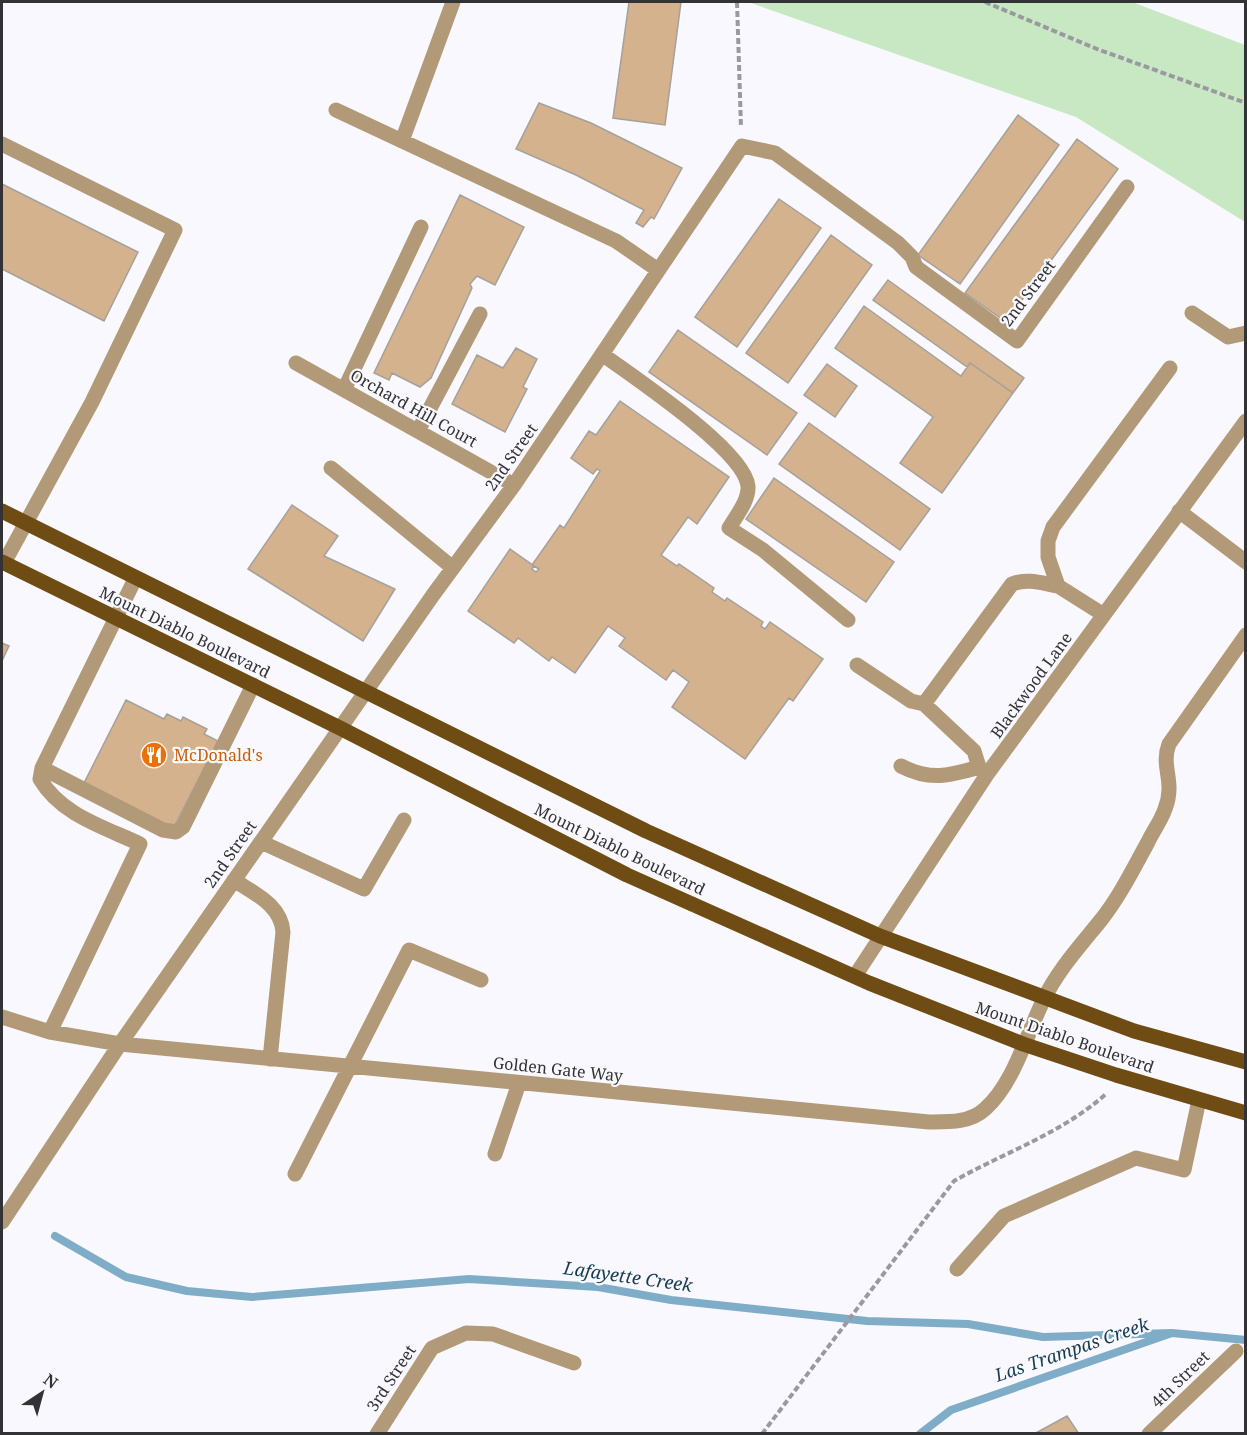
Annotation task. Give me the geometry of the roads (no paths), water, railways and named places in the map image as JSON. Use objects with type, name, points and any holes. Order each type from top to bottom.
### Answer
[{"type":"main road","name":"Mount Diablo Boulevard","points":[[2,511],[646,831],[880,936],[1134,1032],[1245,1062]]},
{"type":"main road","name":"Mount Diablo Boulevard","points":[[3,562],[340,728],[627,875],[855,976],[1023,1044],[1116,1075],[1245,1113]]},
{"type":"street","points":[[402,141],[453,2]]},
{"type":"street","points":[[336,110],[616,241],[658,270]]},
{"type":"street","points":[[2,144],[175,230],[92,402],[3,562]]},
{"type":"street","name":"2nd Street","points":[[2,1222],[120,1044],[365,692],[514,485],[742,146],[775,153],[898,243],[912,257],[916,267],[1017,341],[1127,188]]},
{"type":"street","points":[[344,390],[421,227]]},
{"type":"street","points":[[1192,313],[1228,337],[1245,333]]},
{"type":"street","points":[[418,431],[480,314]]},
{"type":"street","points":[[603,354],[700,428],[734,460],[748,486],[746,500],[729,528],[763,549],[848,620]]},
{"type":"street","name":"Orchard Hill Court","points":[[296,363],[514,485]]},
{"type":"street","points":[[1058,586],[1048,557],[1048,541],[1053,527],[1170,368]]},
{"type":"street","name":"Blackwood Lane","points":[[855,976],[983,770],[1104,615],[1245,421]]},
{"type":"street","points":[[331,468],[453,568]]},
{"type":"street","points":[[1179,512],[1244,558]]},
{"type":"street","points":[[50,1032],[140,844],[71,812],[50,796],[40,779],[42,768],[135,579]]},
{"type":"street","points":[[924,704],[1012,584],[1022,580],[1058,586],[1104,615]]},
{"type":"street","name":"Golden Gate Way","points":[[2,1017],[50,1032],[120,1044],[949,1122],[967,1120],[984,1111],[997,1097],[1044,998],[1078,945],[1100,921],[1123,888],[1164,812],[1170,796],[1171,779],[1164,757],[1169,744],[1245,635]]},
{"type":"street","points":[[857,665],[912,701],[924,704],[974,751],[983,770],[950,776],[919,775],[901,766]]},
{"type":"street","points":[[42,768],[163,830],[176,832],[183,827],[253,685]]},
{"type":"street","points":[[261,842],[364,889],[404,820]]},
{"type":"street","points":[[234,880],[273,907],[282,918],[283,932],[270,1059]]},
{"type":"street","points":[[295,1174],[409,950],[481,980]]},
{"type":"street","points":[[495,1154],[519,1083]]},
{"type":"street","points":[[957,1269],[1004,1216],[1136,1158],[1184,1170],[1199,1100]]},
{"type":"street","name":"3rd Street","points":[[377,1434],[432,1348],[466,1333],[493,1334],[574,1363]]},
{"type":"street","name":"4th Street","points":[[1149,1434],[1236,1351]]},
{"type":"waterway","name":"Lafayette Creek","points":[[55,1236],[126,1277],[187,1291],[252,1297],[469,1279],[598,1287],[671,1300],[867,1321],[968,1324],[1043,1337],[1172,1333]]},
{"type":"waterway","name":"Las Trampas Creek","points":[[920,1434],[951,1410],[1172,1333],[1246,1340]]},
{"type":"place","name":"McDonald's","points":[[154,755]]}]
